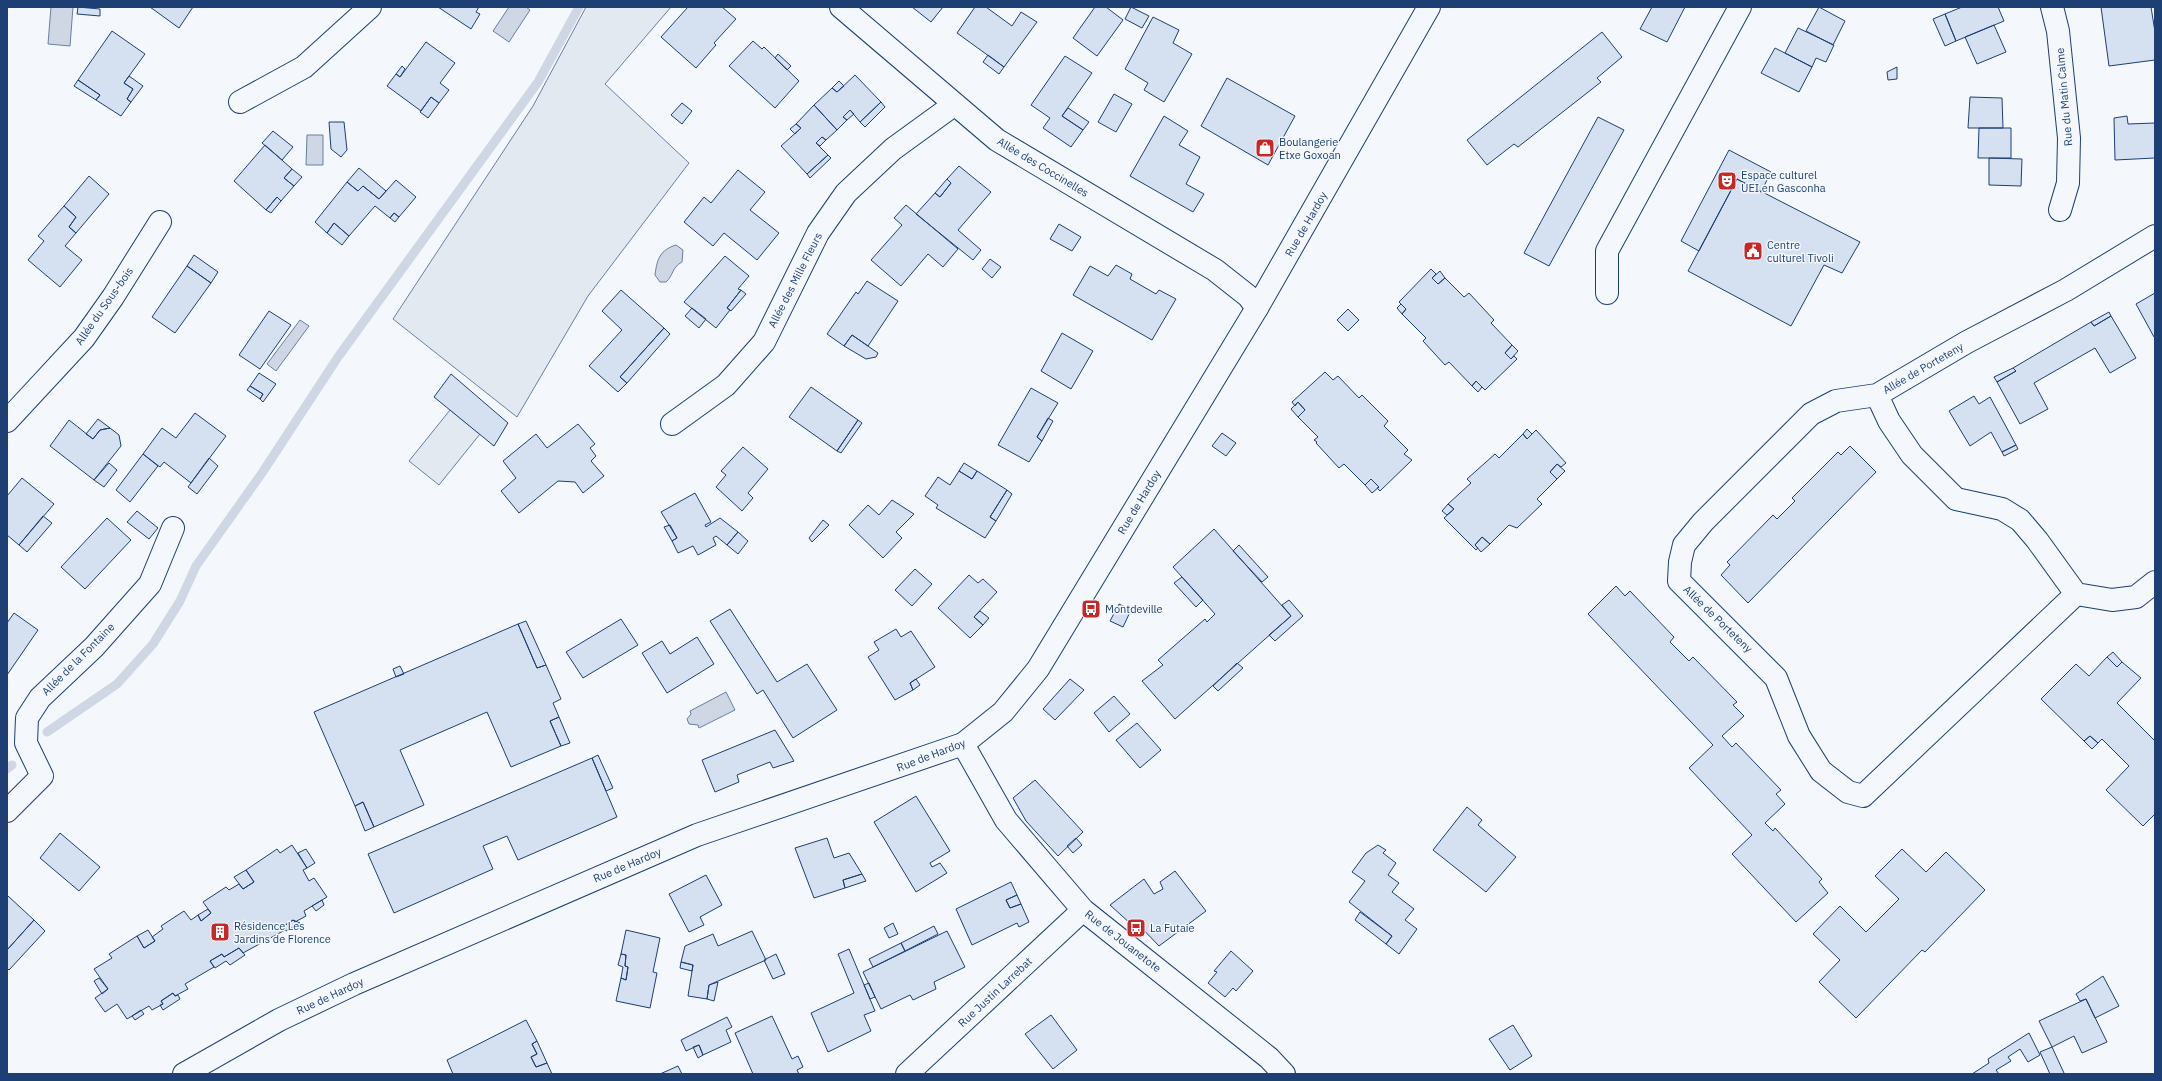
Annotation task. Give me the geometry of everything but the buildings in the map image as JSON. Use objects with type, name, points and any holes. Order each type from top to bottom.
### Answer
[{"type":"street","points":[[240,102],[304,67],[370,7]]},
{"type":"street","name":"Allée des Coccinelles","points":[[842,7],[997,140],[1215,270],[1248,296],[1257,308]]},
{"type":"street","name":"Rue de Hardoy","points":[[184,1074],[279,1020],[348,987],[697,835],[963,744],[1003,712],[1038,669],[1257,308],[1429,7]]},
{"type":"street","points":[[1607,293],[1607,251],[1740,7]]},
{"type":"street","name":"Rue du Matin Calme","points":[[2052,7],[2058,31],[2069,138],[2068,183],[2060,210]]},
{"type":"street","name":"Allée des Mille Fleurs","points":[[672,424],[726,385],[764,342],[818,232],[846,193],[893,149],[955,104]]},
{"type":"street","name":"Allée du Sous-bois","points":[[7,421],[84,338],[113,297],[160,222]]},
{"type":"street","name":"Allée de Porteteny","points":[[2076,594],[1863,796],[1848,792],[1821,771],[1799,736],[1776,678],[1679,581],[1680,562],[1684,545],[1703,522],[1811,414],[1836,402],[1877,394],[1967,342],[2066,290],[2155,236]]},
{"type":"street","points":[[1877,394],[1889,421],[1912,455],[1956,499],[2002,509],[2020,520],[2076,594],[2112,600],[2136,597],[2155,582]]},
{"type":"street","name":"Allée de la Fontaine","points":[[7,811],[42,776],[26,743],[27,718],[40,698],[94,647],[150,584],[173,528]]},
{"type":"street","name":"Rue de Jouanetote","points":[[963,744],[1006,820],[1083,910],[1269,1058],[1284,1074]]},
{"type":"street","name":"Rue Justin Larrebat","points":[[907,1074],[1083,910]]},
{"type":"shaded area","points":[[51,7],[73,7],[70,46],[48,44]]},
{"type":"shaded area","points":[[509,7],[526,7],[530,10],[509,42],[493,31]]},
{"type":"shaded area","points":[[586,7],[671,7],[605,84],[689,163],[588,296],[517,417],[393,319],[533,106]]},
{"type":"shaded area","points":[[307,135],[323,135],[323,165],[306,165]]},
{"type":"shaded area","points":[[676,245],[683,250],[682,262],[674,269],[666,282],[660,282],[655,275],[658,260],[663,252]]},
{"type":"shaded area","points":[[300,320],[309,326],[276,371],[267,364]]},
{"type":"shaded area","points":[[450,410],[480,434],[439,485],[409,461]]},
{"type":"shaded area","points":[[726,692],[735,710],[699,728],[698,725],[689,724],[687,719],[691,714],[690,711]]},
{"type":"waterway","points":[[47,732],[117,684],[153,644],[180,601],[196,566],[262,473],[338,357],[538,82],[579,7]]},
{"type":"waterway","points":[[7,769],[12,765]]},
{"type":"place","name":"Boulangerie Etxe Goxoan","points":[[1265,148]]},
{"type":"place","name":"Espace culturel UEI en Gasconha","points":[[1727,181]]},
{"type":"place","name":"Centre culturel Tivoli","points":[[1753,251]]},
{"type":"place","name":"Montdeville","points":[[1091,609]]},
{"type":"place","name":"La Futaie","points":[[1136,928]]},
{"type":"place","name":"Résidence Les Jardins de Florence","points":[[220,932]]}]
